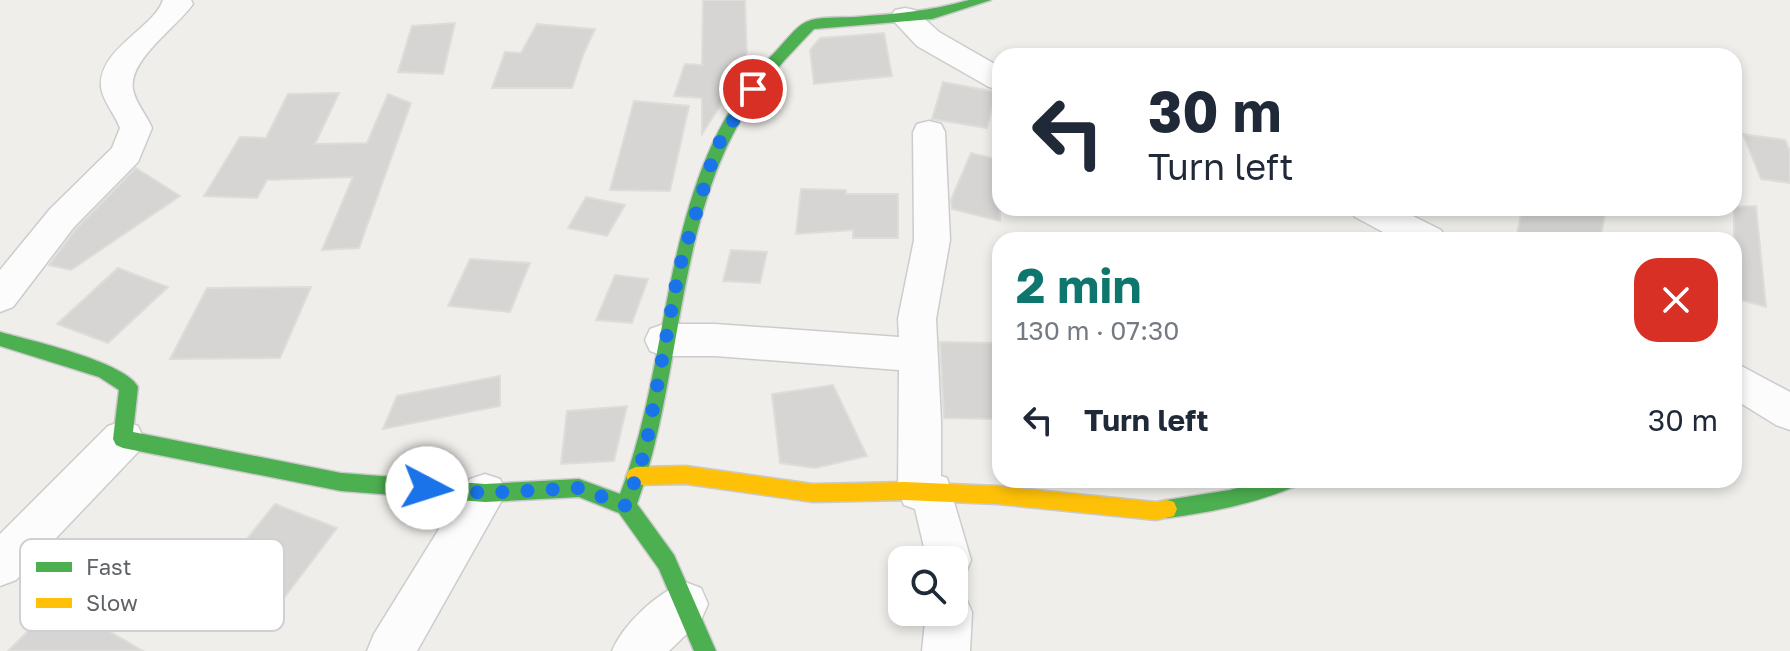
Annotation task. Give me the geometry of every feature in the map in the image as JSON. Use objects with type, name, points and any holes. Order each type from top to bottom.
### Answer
[{"type":"street","points":[[0,297],[62,218],[130,147],[136,128],[116,86],[119,72],[130,55],[167,18],[178,4],[177,0]]},
{"type":"street","points":[[626,506],[645,451],[679,269],[716,148],[753,89],[810,25],[932,15],[984,0]]},
{"type":"street","points":[[905,17],[928,39],[992,75]]},
{"type":"street","points":[[929,132],[932,240],[917,319],[926,492],[944,546]]},
{"type":"street","points":[[1382,216],[1413,232]]},
{"type":"street","points":[[0,339],[105,371],[129,387],[123,439],[25,539]]},
{"type":"street","points":[[664,340],[715,340],[919,355]]},
{"type":"street","points":[[1742,384],[1790,413]]},
{"type":"street","points":[[123,439],[341,482],[485,493],[579,488],[626,506],[667,562],[705,651]]},
{"type":"street","points":[[636,476],[686,475],[813,493],[926,492],[1047,499],[1156,511],[1219,502],[1272,488]]},
{"type":"street","points":[[391,651],[485,493]]},
{"type":"street","points":[[0,565],[20,545]]},
{"type":"street","points":[[636,651],[685,604]]},
{"type":"street","points":[[946,651],[948,626]]},
{"type":"building","points":[[703,0],[745,0],[747,64],[733,63],[720,106],[702,134],[702,98],[674,96],[685,64],[702,65]]},
{"type":"building","points":[[455,23],[443,74],[398,72],[412,26]]},
{"type":"building","points":[[537,24],[595,29],[572,88],[492,88],[505,52],[521,53]]},
{"type":"building","points":[[884,33],[892,76],[814,84],[810,50],[820,38]]},
{"type":"building","points":[[943,82],[992,91],[987,128],[932,119]]},
{"type":"building","points":[[339,93],[315,144],[367,143],[388,94],[411,103],[359,248],[322,250],[353,177],[267,180],[257,198],[204,196],[240,137],[266,138],[288,94]]},
{"type":"building","points":[[634,101],[689,106],[670,191],[610,190]]},
{"type":"building","points":[[1743,134],[1785,140],[1790,151],[1790,183],[1761,179]]},
{"type":"building","points":[[971,153],[992,158],[992,216],[1000,216],[1000,221],[952,209],[951,200]]},
{"type":"building","points":[[136,168],[180,196],[71,270],[49,265],[76,229]]},
{"type":"building","points":[[801,189],[846,190],[846,194],[898,194],[898,238],[853,238],[853,230],[796,234]]},
{"type":"building","points":[[586,197],[625,205],[607,236],[568,228]]},
{"type":"building","points":[[1756,206],[1766,307],[1742,300],[1742,232],[1734,232],[1734,216],[1742,216],[1742,207]]},
{"type":"building","points":[[1520,216],[1605,216],[1602,232],[1518,232]]},
{"type":"building","points":[[731,250],[767,252],[760,283],[723,281]]},
{"type":"building","points":[[470,259],[530,263],[510,312],[448,306]]},
{"type":"building","points":[[118,268],[168,287],[108,343],[57,324]]},
{"type":"building","points":[[615,275],[648,279],[632,323],[596,320]]},
{"type":"building","points":[[311,287],[280,358],[170,359],[207,288]]},
{"type":"building","points":[[940,342],[992,343],[992,419],[944,418]]},
{"type":"building","points":[[500,376],[500,406],[383,429],[397,396]]},
{"type":"building","points":[[833,385],[867,456],[815,468],[780,463],[772,394]]},
{"type":"building","points":[[627,406],[614,461],[561,464],[567,411]]},
{"type":"building","points":[[275,504],[337,528],[284,598],[284,539],[247,539]]},
{"type":"building","points":[[28,631],[109,631],[143,651],[8,651]]},
{"type":"traffic: fast","points":[[626,506],[646,448],[693,220],[711,166],[736,115],[768,67],[810,25],[932,15],[984,0]]},
{"type":"traffic: fast","points":[[0,339],[105,371],[129,387],[123,439],[341,482],[485,493],[579,488],[626,506],[667,562],[705,651]]},
{"type":"traffic: fast","points":[[1167,509],[1245,496],[1269,488]]},
{"type":"traffic: slow","points":[[636,476],[686,475],[813,493],[905,491],[997,495],[1156,511],[1167,509]]},
{"type":"route","points":[[427,488],[485,493],[579,488],[626,506],[645,451],[679,269],[716,148],[753,89]]}]
